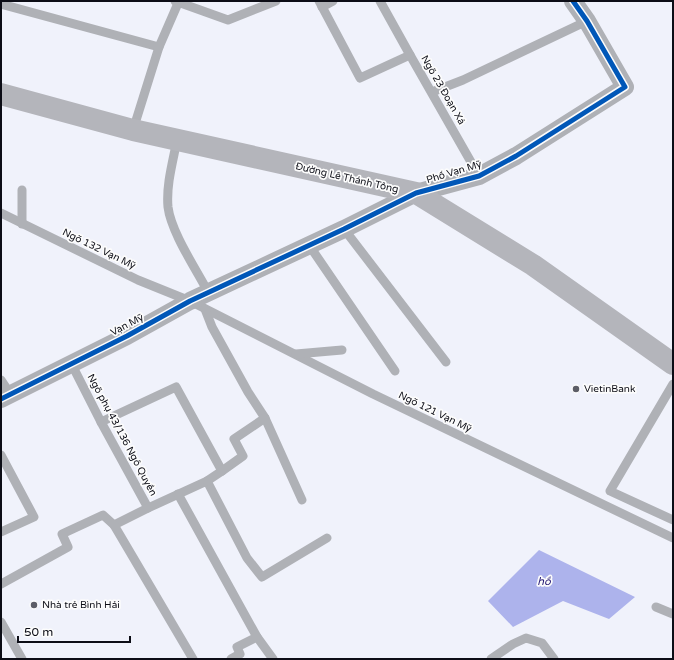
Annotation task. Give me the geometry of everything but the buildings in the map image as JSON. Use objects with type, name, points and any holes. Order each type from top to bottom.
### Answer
[{"type":"main road","name":"Đường Lê Thánh Tông","points":[[1,94],[133,130],[416,193],[533,265],[673,364]]},
{"type":"street","name":"Phố Vạn Mỹ","points":[[201,301],[309,245],[416,193],[479,176],[516,156],[625,87],[587,21],[573,1]]},
{"type":"street","name":"Vạn Mỹ","points":[[71,363],[201,301]]},
{"type":"street","points":[[4,391],[71,363]]},
{"type":"lane","points":[[133,130],[160,47],[177,1],[228,20],[276,1]]},
{"type":"lane","points":[[320,4],[333,1]]},
{"type":"lane","points":[[380,1],[410,55]]},
{"type":"lane","points":[[1,4],[160,47]]},
{"type":"lane","name":"Ngõ 23 Đoạn Xá","points":[[320,4],[360,78],[410,55],[479,176]]},
{"type":"lane","points":[[432,92],[463,80],[587,21]]},
{"type":"lane","points":[[177,140],[168,193],[170,221],[201,301],[216,334],[248,392],[265,418],[302,500]]},
{"type":"lane","points":[[22,190],[22,224]]},
{"type":"lane","name":"Ngõ 132 Vạn Mỹ","points":[[1,213],[138,280],[201,301]]},
{"type":"lane","points":[[344,229],[446,362]]},
{"type":"lane","points":[[309,245],[395,371]]},
{"type":"lane","name":"Ngõ 121 Vạn Mỹ","points":[[201,301],[296,354],[380,398],[673,538]]},
{"type":"lane","points":[[296,354],[342,350]]},
{"type":"lane","name":"Ngõ phụ 43/136 Ngô Quyền","points":[[71,363],[148,508],[207,481],[243,456],[234,439],[265,418]]},
{"type":"lane","points":[[673,384],[610,491],[673,520]]},
{"type":"lane","points":[[102,422],[176,387],[222,471]]},
{"type":"lane","points":[[1,455],[34,517],[1,532]]},
{"type":"lane","points":[[207,481],[247,558],[262,577],[327,538]]},
{"type":"lane","points":[[178,494],[257,637],[273,659]]},
{"type":"lane","points":[[114,525],[148,508]]},
{"type":"lane","points":[[1,584],[68,547],[62,534],[103,515],[114,525],[193,659]]},
{"type":"lane","points":[[656,606],[673,614]]},
{"type":"lane","points":[[1,622],[22,659]]},
{"type":"lane","points":[[231,659],[240,654],[237,647],[257,637]]},
{"type":"lane","points":[[491,659],[513,644],[526,638],[542,643],[554,659]]},
{"type":"water","name":"hồ","points":[[539,550],[635,597],[609,619],[563,601],[513,627],[488,601]]},
{"type":"cycle path","points":[[1,399],[127,336],[190,301],[344,229],[416,193],[479,176],[516,156],[625,87],[587,21],[573,1]]},
{"type":"place","name":"VietinBank","points":[[576,389]]},
{"type":"place","name":"Nhà trẻ Bình Hải","points":[[34,605]]}]
